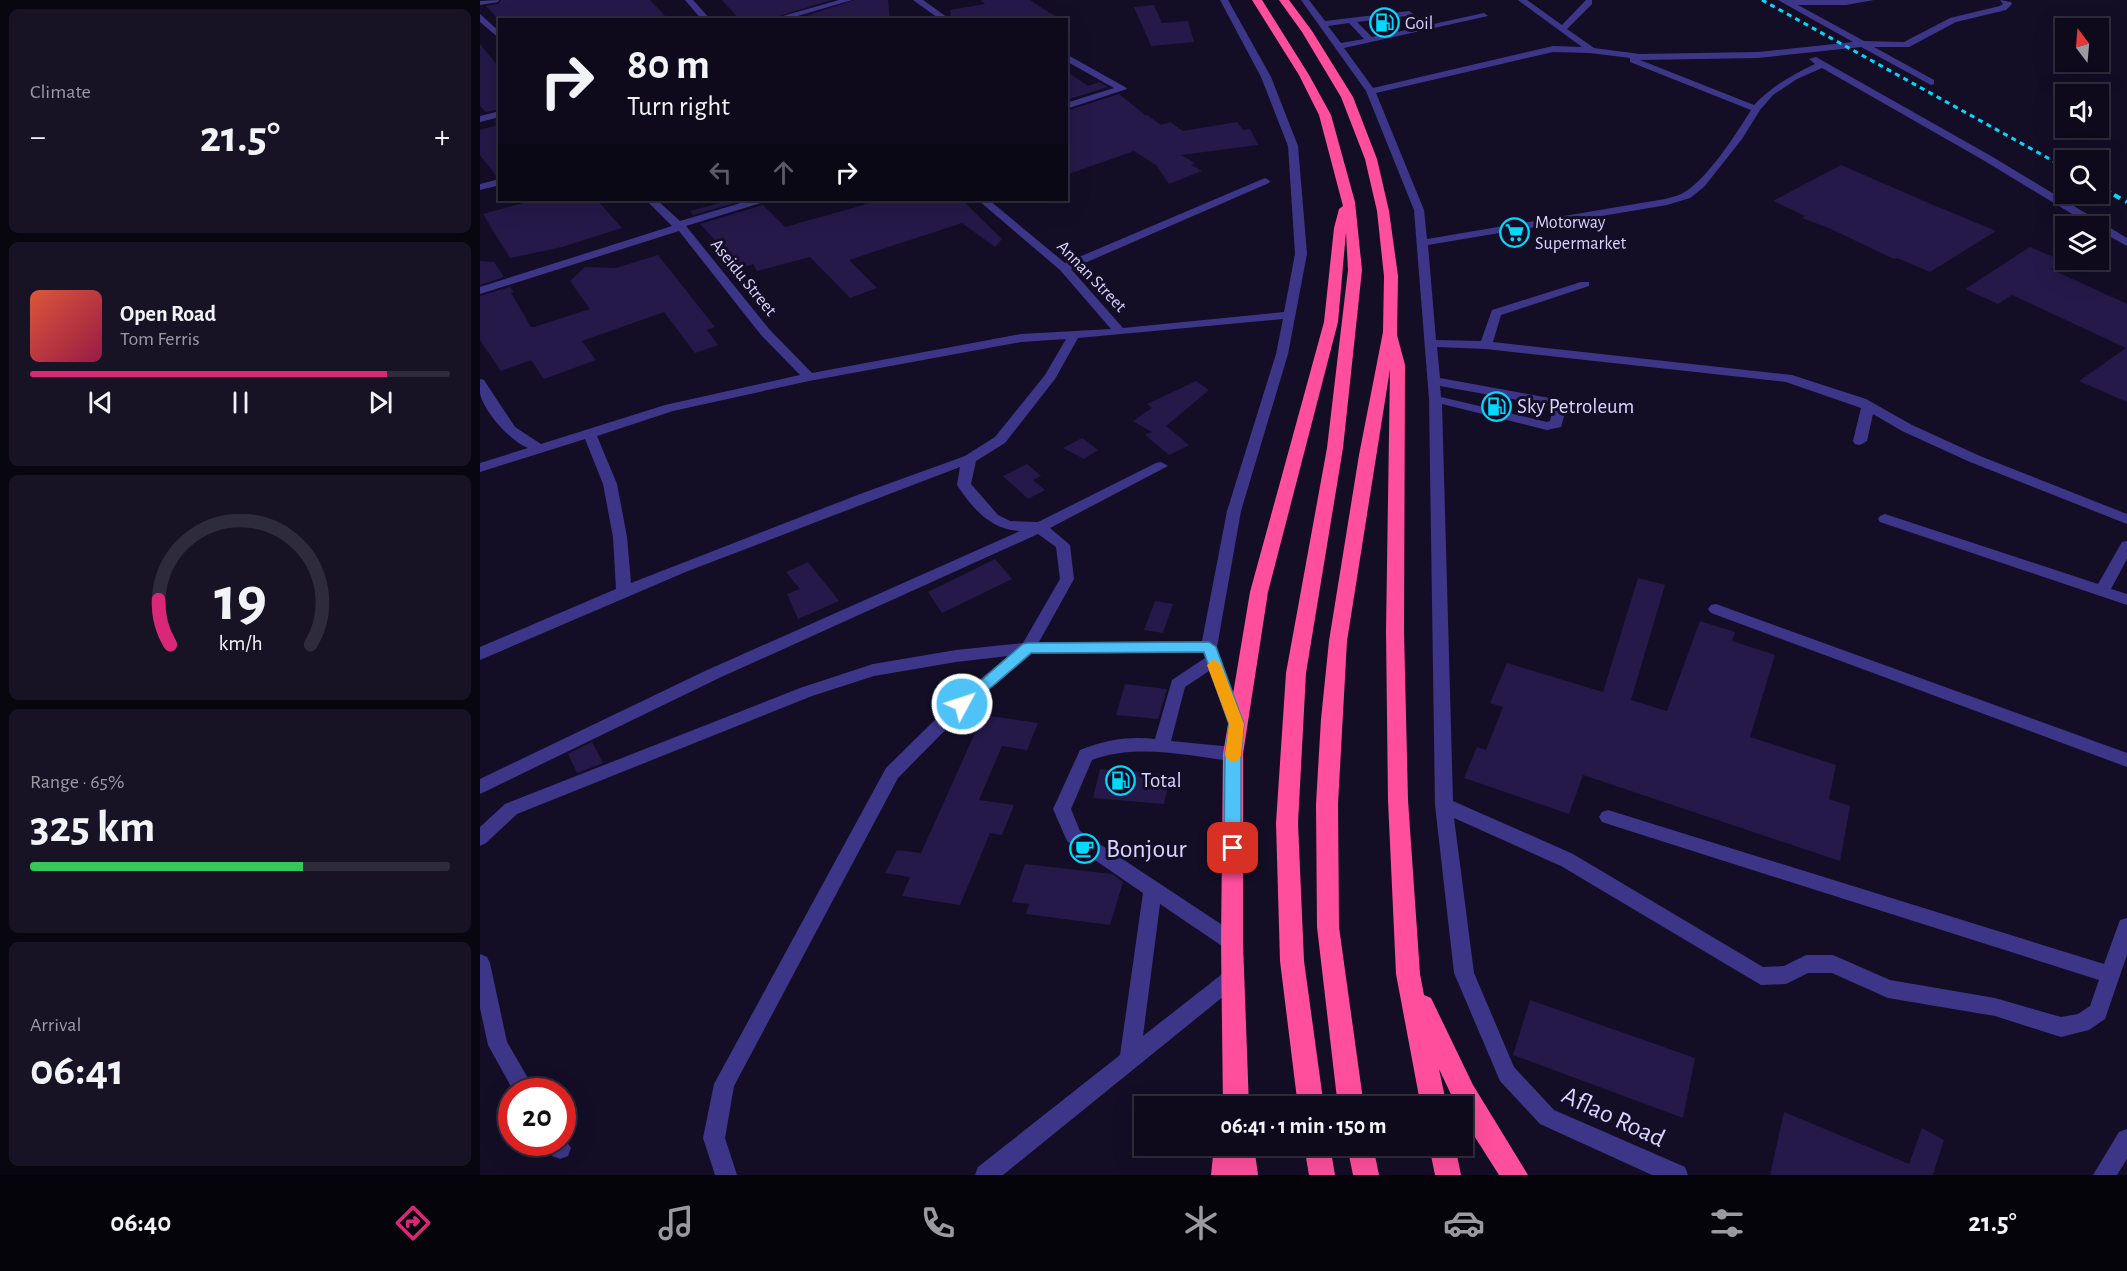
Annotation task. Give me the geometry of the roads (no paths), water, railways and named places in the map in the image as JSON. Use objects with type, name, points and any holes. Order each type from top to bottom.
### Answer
[{"type":"highway","points":[[1257,0],[1304,75],[1324,115],[1349,202],[1355,270],[1335,448],[1296,673],[1287,823],[1292,961],[1310,1096]]},
{"type":"highway","points":[[1284,0],[1307,31],[1347,96],[1371,159],[1383,211],[1392,276],[1390,332],[1367,455],[1338,641],[1331,718],[1327,804],[1328,927],[1351,1096]]},
{"type":"highway","points":[[1234,1096],[1233,754],[1236,724],[1259,592],[1331,322],[1340,228],[1342,215],[1349,202]]},
{"type":"highway","points":[[1390,332],[1398,365],[1395,643],[1398,800],[1408,974],[1432,1096]]},
{"type":"highway","points":[[1408,974],[1457,1086],[1494,1148],[1515,1175]]},
{"type":"highway","points":[[1224,1175],[1226,1156]]},
{"type":"highway","points":[[1242,1156],[1245,1175]]},
{"type":"highway","points":[[1319,1156],[1322,1175]]},
{"type":"highway","points":[[1362,1156],[1366,1175]]},
{"type":"highway","points":[[1444,1156],[1448,1175]]},
{"type":"street","points":[[480,3],[495,0]]},
{"type":"street","points":[[689,0],[705,18]]},
{"type":"street","points":[[780,18],[848,0]]},
{"type":"street","points":[[921,2],[940,0]]},
{"type":"street","points":[[1224,0],[1266,76],[1293,146],[1301,254],[1282,354],[1234,511],[1211,654],[1236,724]]},
{"type":"street","name":"Aflao Road","points":[[1305,0],[1371,91],[1419,210],[1435,399],[1444,805],[1464,974],[1507,1074],[1546,1117],[1677,1175]]},
{"type":"street","points":[[1522,0],[1590,50]]},
{"type":"street","points":[[1785,2],[1846,3],[1870,0]]},
{"type":"street","points":[[1371,91],[1553,49],[1590,50],[1622,55],[1693,57],[1800,52],[1863,44],[1911,44],[1953,20],[2003,8],[2008,4],[2004,0]]},
{"type":"street","points":[[921,2],[944,18]]},
{"type":"street","points":[[1562,29],[1589,2]]},
{"type":"street","points":[[1785,2],[1931,82]]},
{"type":"street","points":[[1324,24],[1409,13],[1428,28]]},
{"type":"street","points":[[1339,46],[1484,16]]},
{"type":"street","points":[[480,17],[498,35]]},
{"type":"street","points":[[1350,20],[1370,40]]},
{"type":"street","points":[[1800,52],[2023,179],[2127,243]]},
{"type":"street","points":[[1622,55],[1756,109]]},
{"type":"street","points":[[1068,58],[1122,89],[1068,105]]},
{"type":"street","points":[[1422,243],[1667,202],[1686,196],[1700,185],[1739,137],[1756,109],[1770,93],[1822,64]]},
{"type":"street","points":[[480,119],[498,114]]},
{"type":"street","points":[[1064,268],[1265,181]]},
{"type":"street","points":[[480,187],[498,182]]},
{"type":"street","name":"Aseidu Street","points":[[652,201],[679,226],[765,332],[809,377]]},
{"type":"street","points":[[480,291],[757,201]]},
{"type":"street","name":"Annan Street","points":[[984,201],[1064,268],[1120,332]]},
{"type":"street","points":[[1486,345],[1496,313],[1585,284]]},
{"type":"street","points":[[480,468],[670,408],[809,377],[1021,338],[1120,332],[1291,315]]},
{"type":"street","points":[[480,654],[624,591],[865,497],[970,459],[1000,440],[1051,376],[1074,334]]},
{"type":"street","points":[[1430,343],[1486,345],[1788,378],[1868,407],[1907,429],[1976,459],[2127,519]]},
{"type":"street","points":[[1434,381],[1555,403],[1560,409],[1556,424],[1546,426],[1435,399]]},
{"type":"street","points":[[480,383],[506,429],[524,443],[538,448]]},
{"type":"street","points":[[1860,441],[1868,407]]},
{"type":"street","points":[[589,433],[610,484],[620,537],[624,591]]},
{"type":"street","points":[[726,1175],[714,1138],[724,1084],[892,773],[962,704],[1028,648],[1067,579],[1063,545],[1039,527],[1007,526],[993,518],[964,485],[965,472],[970,459]]},
{"type":"street","points":[[480,787],[711,675],[1039,527],[1161,466]]},
{"type":"street","points":[[1885,519],[2127,600]]},
{"type":"street","points":[[2102,591],[2127,546]]},
{"type":"street","points":[[1716,609],[2127,760]]},
{"type":"street","points":[[480,838],[511,809],[806,692],[873,670],[957,656],[1028,648],[1211,654]]},
{"type":"street","points":[[1161,746],[1178,684],[1211,654]]},
{"type":"street","points":[[1232,942],[1073,836],[1062,809],[1086,755],[1107,747],[1132,743],[1233,754]]},
{"type":"street","points":[[1444,805],[1567,860],[1761,976],[1786,975],[1806,964],[1833,964],[1888,990],[1995,1007],[2061,1027],[2082,1023],[2098,1012],[2127,926]]},
{"type":"street","points":[[1608,817],[2110,975]]},
{"type":"street","points":[[1130,1059],[1153,889]]},
{"type":"street","points":[[480,963],[498,1045],[518,1078]]},
{"type":"street","points":[[986,1175],[1233,977]]},
{"type":"street","points":[[2104,1175],[2127,1140]]},
{"type":"railway","points":[[1762,0],[2055,162]]},
{"type":"railway","points":[[2109,192],[2117,196]]},
{"type":"railway","points":[[2114,195],[2127,202]]},
{"type":"place","name":"Goil","points":[[1384,23]]},
{"type":"place","name":"Motorway Supermarket","points":[[1514,232]]},
{"type":"place","name":"Sky Petroleum","points":[[1496,406]]},
{"type":"place","name":"Total","points":[[1120,780]]},
{"type":"place","name":"Bonjour","points":[[1085,848]]}]
